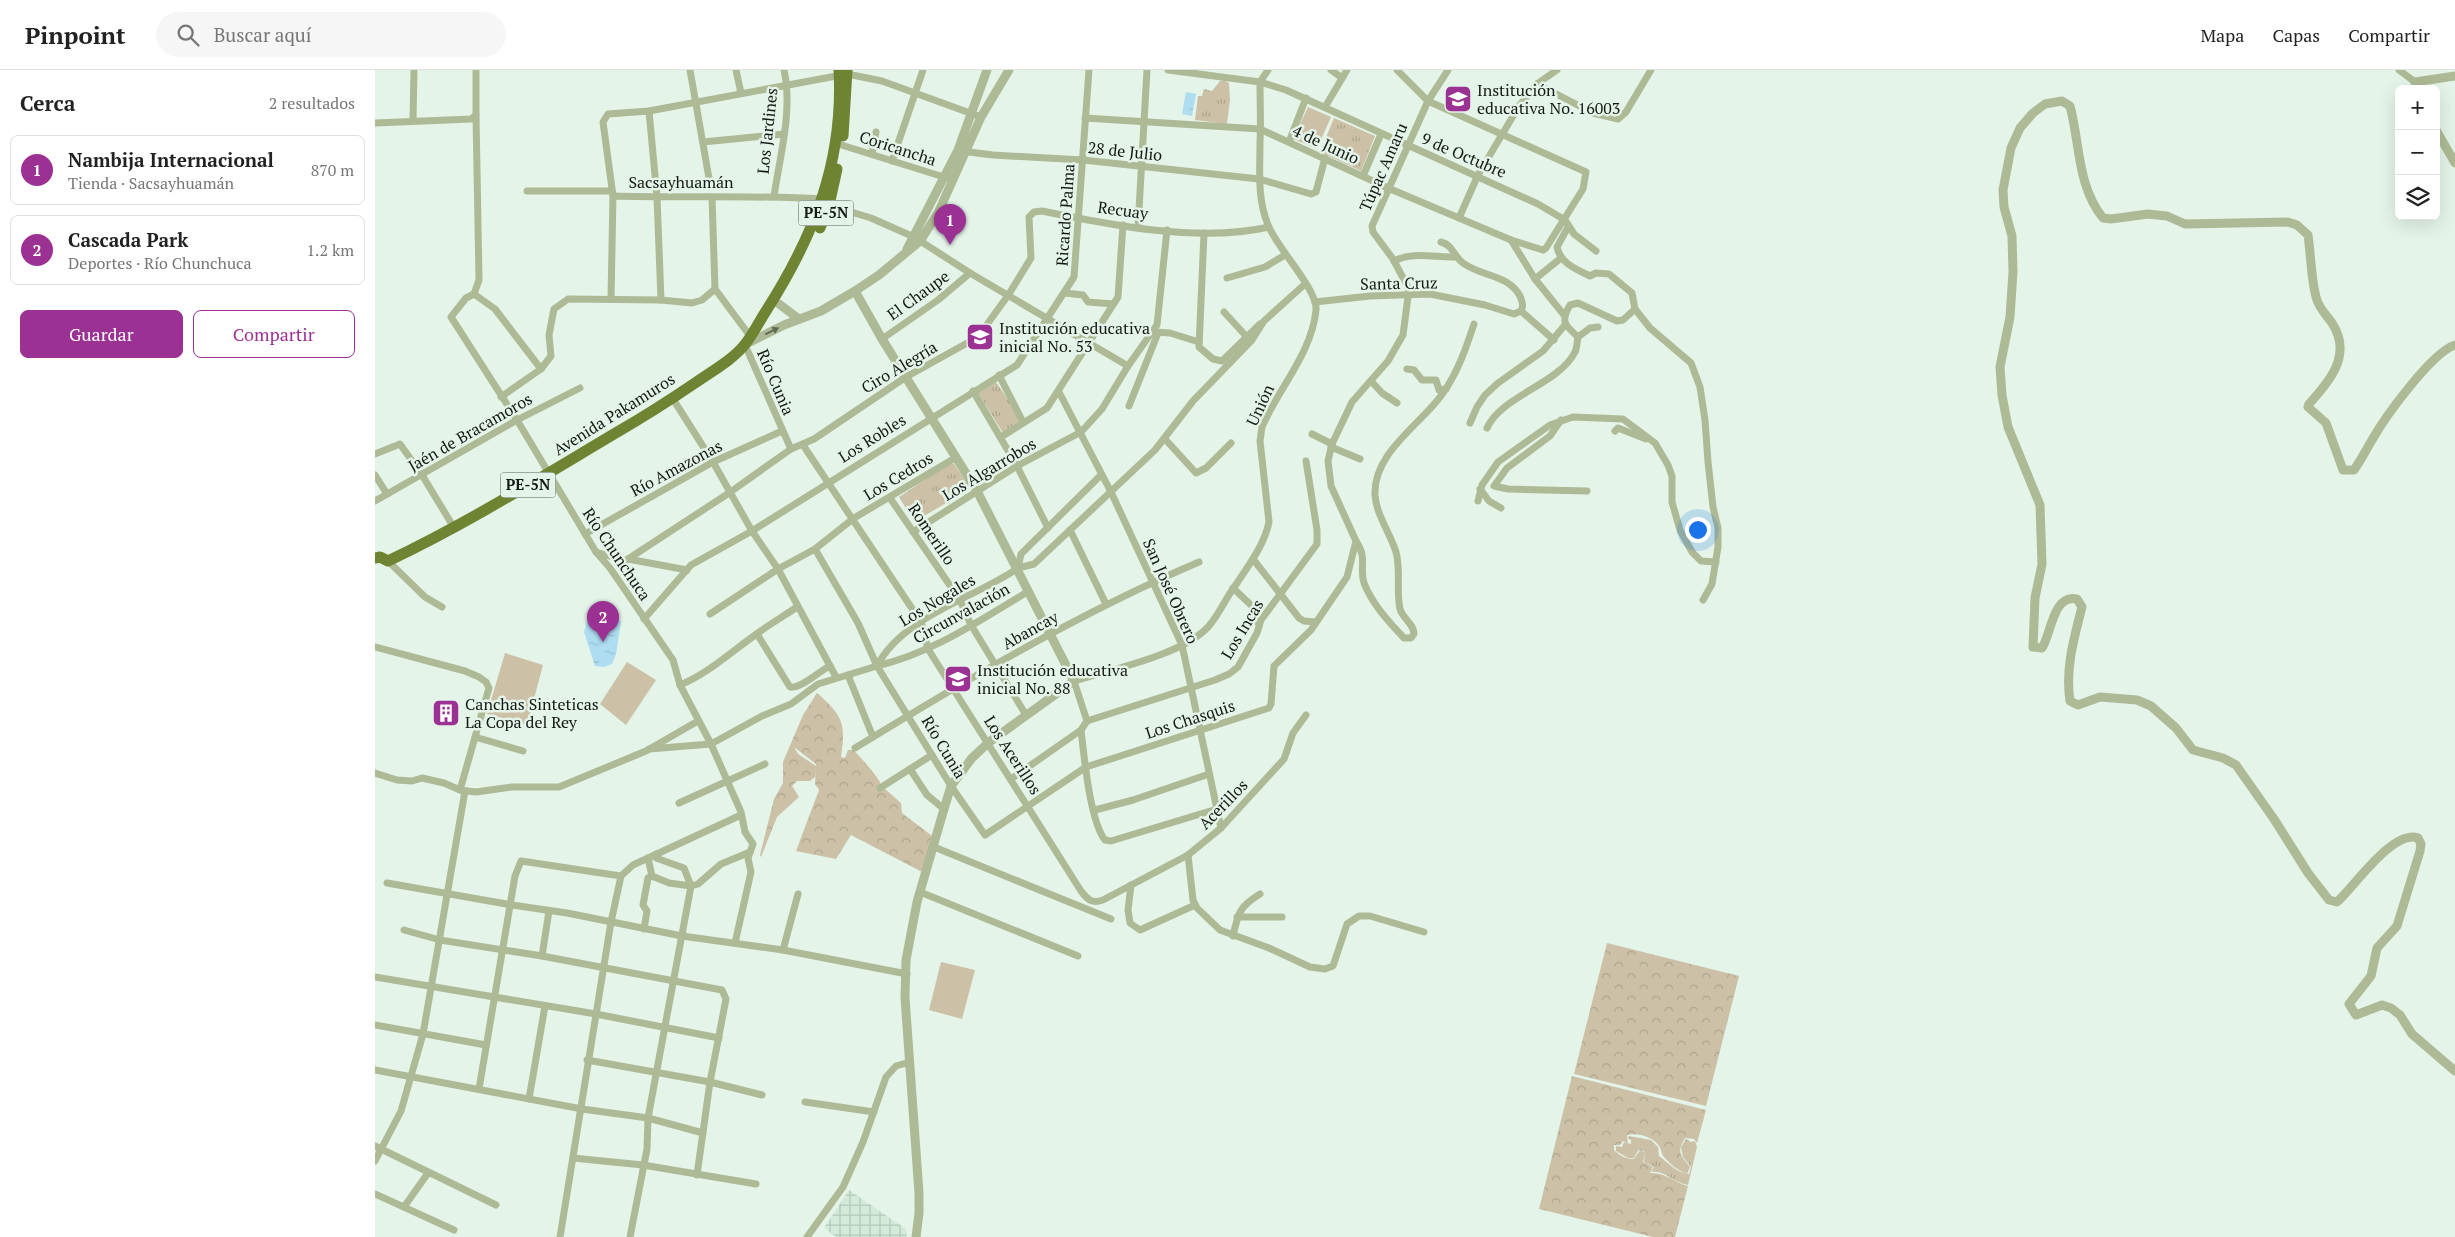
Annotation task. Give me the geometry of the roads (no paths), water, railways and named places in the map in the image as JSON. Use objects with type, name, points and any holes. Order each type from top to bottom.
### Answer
[{"type":"highway","name":"Avenida Pakamuros","points":[[380,559],[453,526],[549,473],[673,399],[718,368],[748,340],[776,302],[824,202],[839,144],[843,72]]},
{"type":"street","points":[[413,121],[414,70]]},
{"type":"street","points":[[475,70],[479,280],[474,294],[495,309],[541,369]]},
{"type":"street","points":[[690,70],[710,184]]},
{"type":"street","points":[[737,70],[741,94]]},
{"type":"street","name":"Los Jardines","points":[[774,196],[784,134],[787,85],[783,70]]},
{"type":"street","points":[[892,161],[923,70]]},
{"type":"street","points":[[962,151],[971,113],[987,70]]},
{"type":"street","points":[[748,340],[821,311],[879,275],[906,251],[938,213],[948,179],[1009,70]]},
{"type":"street","name":"Ricardo Palma","points":[[932,417],[1017,365],[1049,319],[1074,278],[1089,70]]},
{"type":"street","points":[[1138,227],[1147,70]]},
{"type":"street","name":"9 de Octubre","points":[[1168,70],[1278,86],[1407,146],[1478,175],[1565,220]]},
{"type":"street","points":[[1268,70],[1260,82],[1259,179],[1262,208],[1269,228],[1315,302]]},
{"type":"street","points":[[1331,70],[1342,78]]},
{"type":"street","points":[[1325,107],[1347,70]]},
{"type":"street","points":[[1397,70],[1428,101],[1586,172],[1583,189],[1565,220],[1568,227],[1596,251]]},
{"type":"street","name":"Túpac Amaru","points":[[1409,294],[1407,284],[1394,261],[1373,232],[1373,226],[1388,188],[1428,101],[1448,70]]},
{"type":"street","points":[[1459,218],[1478,175],[1519,106],[1537,84],[1557,70]]},
{"type":"street","points":[[1537,84],[1593,113],[1617,119],[1626,112],[1651,70]]},
{"type":"street","points":[[2399,70],[2417,85],[2455,76]]},
{"type":"street","points":[[527,191],[613,193],[603,122],[608,114],[649,111],[697,103],[843,72],[882,81],[981,117]]},
{"type":"street","points":[[1289,142],[1306,98]]},
{"type":"street","points":[[2455,345],[2446,348],[2431,361],[2372,439],[2354,470],[2343,470],[2326,424],[2308,408],[2309,404],[2329,383],[2341,356],[2340,338],[2332,323],[2321,311],[2316,297],[2308,235],[2304,230],[2288,222],[2185,224],[2167,216],[2148,214],[2111,220],[2103,218],[2088,192],[2082,172],[2070,106],[2062,101],[2045,104],[2033,113],[2020,128],[2011,148],[2003,190],[2004,207],[2012,236],[2013,272],[2010,317],[2000,367],[2008,427],[2040,505],[2042,564],[2035,598],[2033,647],[2042,648],[2045,644],[2051,622],[2065,601],[2072,598],[2077,599],[2082,607],[2070,662],[2068,688],[2070,701],[2078,704],[2099,697],[2137,700],[2151,706],[2176,728],[2193,750],[2223,758],[2236,765],[2274,819],[2308,873],[2329,900],[2337,902],[2382,853],[2404,839],[2412,836],[2418,838],[2421,844],[2420,851],[2397,926],[2377,948],[2371,976],[2349,1004],[2356,1015],[2382,1005],[2391,1008],[2400,1015],[2412,1034],[2455,1071]]},
{"type":"street","points":[[649,111],[657,197],[661,300]]},
{"type":"street","points":[[375,123],[471,119],[476,115]]},
{"type":"street","name":"4 de Junio","points":[[1085,118],[1143,120],[1260,129],[1388,188],[1511,240],[1543,250],[1565,220]]},
{"type":"street","points":[[872,154],[876,132]]},
{"type":"street","points":[[703,142],[784,134]]},
{"type":"street","points":[[1363,176],[1381,134]]},
{"type":"street","points":[[2440,137],[2455,163]]},
{"type":"street","name":"Coricancha","points":[[839,144],[948,179]]},
{"type":"street","name":"28 de Julio","points":[[962,151],[1083,160],[1259,179],[1309,194],[1316,192],[1325,158]]},
{"type":"street","name":"Sacsayhuamán","points":[[611,299],[613,193],[657,197],[774,196],[824,202],[871,218],[917,239],[970,273],[1009,294],[1128,366]]},
{"type":"street","points":[[501,397],[541,369],[551,356],[549,335],[551,320],[554,309],[560,302],[569,298],[661,300],[692,303],[702,300],[715,289],[712,197]]},
{"type":"street","name":"Recuay","points":[[1009,294],[1031,258],[1029,217],[1031,214],[1042,211],[1123,225],[1205,234],[1240,233],[1269,228]]},
{"type":"street","points":[[1001,437],[1047,408],[1059,392],[1113,304],[1119,290],[1123,225]]},
{"type":"street","points":[[1568,227],[1557,246],[1561,258],[1578,271],[1590,276],[1609,274],[1618,280],[1632,293],[1635,309],[1650,328],[1664,342],[1691,363],[1700,387],[1713,507],[1718,528],[1716,562],[1712,584],[1703,600]]},
{"type":"street","points":[[1129,406],[1159,316],[1167,230]]},
{"type":"street","points":[[1205,234],[1199,346],[1207,356],[1221,361],[1246,336],[1305,284]]},
{"type":"street","points":[[1511,240],[1535,279],[1564,315],[1565,325],[1578,337]]},
{"type":"street","points":[[1441,242],[1450,246],[1457,258],[1472,269],[1510,283],[1522,302],[1521,311],[1554,340]]},
{"type":"street","points":[[1394,261],[1411,254],[1427,258],[1457,258]]},
{"type":"street","points":[[1227,278],[1265,267],[1285,255]]},
{"type":"street","points":[[1535,279],[1561,258]]},
{"type":"street","name":"El Chaupe","points":[[881,339],[938,300],[970,273]]},
{"type":"street","name":"Río Cunia","points":[[715,289],[748,340],[791,449]]},
{"type":"street","points":[[855,291],[881,339],[977,491],[1052,634],[1074,681],[1087,721],[1081,730],[1011,779]]},
{"type":"street","points":[[1065,293],[1083,295],[1088,302],[1093,304],[1113,304]]},
{"type":"street","name":"Río Chunchuca","points":[[474,294],[467,298],[451,317],[517,420],[596,552],[673,660],[680,685],[728,781],[741,815],[745,832],[753,844],[748,860],[752,870],[735,943]]},
{"type":"street","name":"Ciro Alegría","points":[[628,559],[729,493],[791,449],[803,445],[906,376],[978,337],[1009,294]]},
{"type":"street","points":[[1409,294],[1403,335],[1396,351],[1352,402],[1331,445],[1328,461],[1331,486],[1363,556],[1364,582],[1379,608],[1404,638],[1411,638],[1414,634],[1414,629],[1403,618],[1399,602],[1395,552],[1378,508],[1375,494],[1377,476],[1389,454],[1446,389],[1465,353],[1474,324]]},
{"type":"street","name":"Santa Cruz","points":[[1315,302],[1430,294],[1510,313],[1517,314],[1521,311]]},
{"type":"street","points":[[776,302],[799,319]]},
{"type":"street","name":"Unión","points":[[1074,681],[1147,660],[1182,645],[1207,628],[1253,559],[1267,533],[1269,522],[1260,441],[1262,427],[1305,344],[1315,314],[1315,302]]},
{"type":"street","points":[[1564,315],[1570,305],[1579,303],[1617,321],[1623,320],[1635,309]]},
{"type":"street","points":[[1224,312],[1246,336]]},
{"type":"street","name":"Los Nogales","points":[[877,666],[885,651],[921,622],[1005,577],[1018,568],[1034,564],[1165,439],[1193,401],[1252,340],[1264,321]]},
{"type":"street","points":[[1470,423],[1485,395],[1554,340],[1565,325]]},
{"type":"street","points":[[1487,428],[1501,411],[1563,366],[1575,352],[1578,337],[1590,328],[1598,327]]},
{"type":"street","points":[[1155,332],[1170,333],[1199,342]]},
{"type":"street","name":"Los Algarrobos","points":[[913,532],[1017,466],[1081,432],[1102,409],[1128,366],[1155,332]]},
{"type":"street","points":[[1407,369],[1414,370],[1422,380],[1436,380],[1439,390],[1446,389]]},
{"type":"street","points":[[999,375],[1023,422]]},
{"type":"street","points":[[1371,381],[1382,393],[1397,403]]},
{"type":"street","name":"Jaén de Bracamoros","points":[[375,501],[517,420],[580,388]]},
{"type":"street","points":[[973,391],[1017,466],[1048,528]]},
{"type":"street","name":"San José Obrero","points":[[1059,392],[1111,492],[1182,645],[1221,828]]},
{"type":"street","points":[[673,399],[713,462],[751,531],[778,569],[836,677]]},
{"type":"street","name":"Los Robles","points":[[644,619],[691,565],[751,531],[932,417]]},
{"type":"street","points":[[1478,501],[1480,489],[1498,462],[1550,425],[1573,417],[1623,419],[1655,443],[1672,476],[1672,502],[1687,542],[1701,561],[1716,562]]},
{"type":"street","points":[[1561,420],[1550,436],[1507,468],[1494,486],[1508,489],[1587,491]]},
{"type":"street","points":[[1615,430],[1617,428],[1634,436],[1649,439]]},
{"type":"street","name":"Río Amazonas","points":[[585,534],[713,462],[782,430]]},
{"type":"street","points":[[1312,434],[1360,459]]},
{"type":"street","points":[[1165,439],[1196,473],[1206,468],[1231,443]]},
{"type":"street","points":[[375,454],[398,443],[422,475],[453,526]]},
{"type":"street","name":"Los Acerillos","points":[[803,445],[827,483],[854,518],[885,570],[921,622],[928,649],[1087,899],[1095,903],[1131,885]]},
{"type":"street","name":"Los Cedros","points":[[710,614],[778,569],[815,549],[854,518],[955,458]]},
{"type":"street","name":"Los Incas","points":[[1087,721],[1215,680],[1239,666],[1257,633],[1259,625],[1312,552],[1318,538],[1306,461]]},
{"type":"street","points":[[375,475],[387,494]]},
{"type":"street","points":[[1018,568],[1021,554],[1101,475]]},
{"type":"street","points":[[1480,489],[1489,501],[1501,508]]},
{"type":"street","name":"Romerillo","points":[[890,498],[960,600],[971,625],[1026,715]]},
{"type":"street","points":[[1070,530],[1106,604]]},
{"type":"street","points":[[1253,559],[1299,618],[1304,621],[1315,622],[1347,577],[1356,541]]},
{"type":"street","name":"Río Cunia","points":[[815,549],[858,623],[877,666],[951,786],[985,836],[1030,807]]},
{"type":"street","points":[[596,552],[620,561],[628,559],[687,570]]},
{"type":"street","points":[[380,559],[425,597],[442,607]]},
{"type":"street","name":"Abancay","points":[[855,748],[953,690],[1106,604],[1199,562]]},
{"type":"street","points":[[1233,588],[1252,606],[1259,625]]},
{"type":"street","name":"Circunvalación","points":[[877,666],[903,660],[928,649],[1029,591]]},
{"type":"street","points":[[680,685],[731,655],[757,634],[797,607]]},
{"type":"street","name":"Los Chasquis","points":[[1030,807],[1086,767],[1269,708],[1271,704],[1274,666],[1311,630],[1315,622]]},
{"type":"street","points":[[757,634],[790,687],[797,688],[830,666]]},
{"type":"street","points":[[375,647],[465,671],[486,682],[489,688],[475,737],[463,791],[433,986],[423,1034],[401,1111],[378,1148],[375,1161]]},
{"type":"street","points":[[649,749],[711,744],[762,716],[791,704],[818,684],[877,666]]},
{"type":"street","points":[[848,675],[873,737]]},
{"type":"street","points":[[916,1237],[919,1193],[905,998],[909,939],[920,892],[951,786],[972,758],[988,743],[1074,681]]},
{"type":"street","name":"Acerillos","points":[[1131,885],[1188,855],[1221,828],[1284,759],[1293,733],[1306,715]]},
{"type":"street","points":[[375,773],[397,780],[412,782],[423,778],[444,783],[463,791],[476,792],[512,787],[559,787],[649,749],[698,721]]},
{"type":"street","points":[[1081,730],[1095,810],[1103,837],[1108,841],[1217,809]]},
{"type":"street","points":[[475,737],[523,750]]},
{"type":"street","points":[[880,788],[932,755]]},
{"type":"street","points":[[679,803],[765,764]]},
{"type":"street","points":[[910,769],[927,795],[944,809]]},
{"type":"street","points":[[1095,810],[1133,800],[1209,774]]},
{"type":"street","points":[[560,1237],[582,1109],[587,1060],[621,876],[633,865],[741,815]]},
{"type":"street","points":[[934,847],[1111,919]]},
{"type":"street","points":[[652,876],[669,883],[691,886],[698,884],[721,864],[750,852]]},
{"type":"street","points":[[630,1237],[638,1205],[648,1140],[649,1118],[691,886],[684,868],[656,858],[656,854]]},
{"type":"street","points":[[1188,855],[1195,905],[1220,930],[1269,948],[1310,967],[1325,969],[1333,966],[1347,924],[1359,916],[1371,916],[1424,932]]},
{"type":"street","points":[[648,858],[652,876]]},
{"type":"street","points":[[479,1089],[512,905],[515,876],[521,861],[621,876]]},
{"type":"street","points":[[644,929],[647,911],[643,905],[648,878],[652,876]]},
{"type":"street","points":[[387,882],[682,936],[783,950],[907,974]]},
{"type":"street","points":[[1131,885],[1128,910],[1130,923],[1140,930],[1195,905]]},
{"type":"street","points":[[920,892],[1078,956]]},
{"type":"street","points":[[783,950],[798,894]]},
{"type":"street","points":[[1233,936],[1237,917],[1243,904],[1260,894]]},
{"type":"street","points":[[542,956],[549,911]]},
{"type":"street","points":[[1237,917],[1282,917]]},
{"type":"street","points":[[404,930],[440,940],[542,956],[722,990],[726,994],[710,1082],[697,1175]]},
{"type":"street","points":[[375,977],[596,1014],[719,1038]]},
{"type":"street","points":[[529,1099],[545,1006]]},
{"type":"street","points":[[375,1025],[486,1045]]},
{"type":"street","points":[[587,1060],[710,1082],[762,1095]]},
{"type":"street","points":[[807,1237],[843,1187],[890,1071],[909,1062]]},
{"type":"street","points":[[375,1070],[582,1109],[649,1118],[703,1133]]},
{"type":"street","points":[[805,1102],[875,1112]]},
{"type":"street","points":[[378,1148],[496,1205]]},
{"type":"street","points":[[573,1158],[643,1165],[756,1184]]},
{"type":"street","points":[[404,1207],[428,1172]]},
{"type":"street","points":[[375,1194],[454,1230]]},
{"type":"water","points":[[1186,92],[1196,94],[1192,116],[1182,114]]},
{"type":"water","points":[[610,614],[621,622],[616,654],[612,664],[604,667],[595,666],[584,632],[587,621]]},
{"type":"place","name":"Institución educativa No. 16003","points":[[1458,99]]},
{"type":"place","name":"Nambija Internacional","points":[[950,245]]},
{"type":"place","name":"Institución educativa inicial No. 53","points":[[980,337]]},
{"type":"place","name":"Cascada Park","points":[[603,642]]},
{"type":"place","name":"Institución educativa inicial No. 88","points":[[958,679]]},
{"type":"place","name":"Canchas Sinteticas La Copa del Rey","points":[[446,713]]}]
